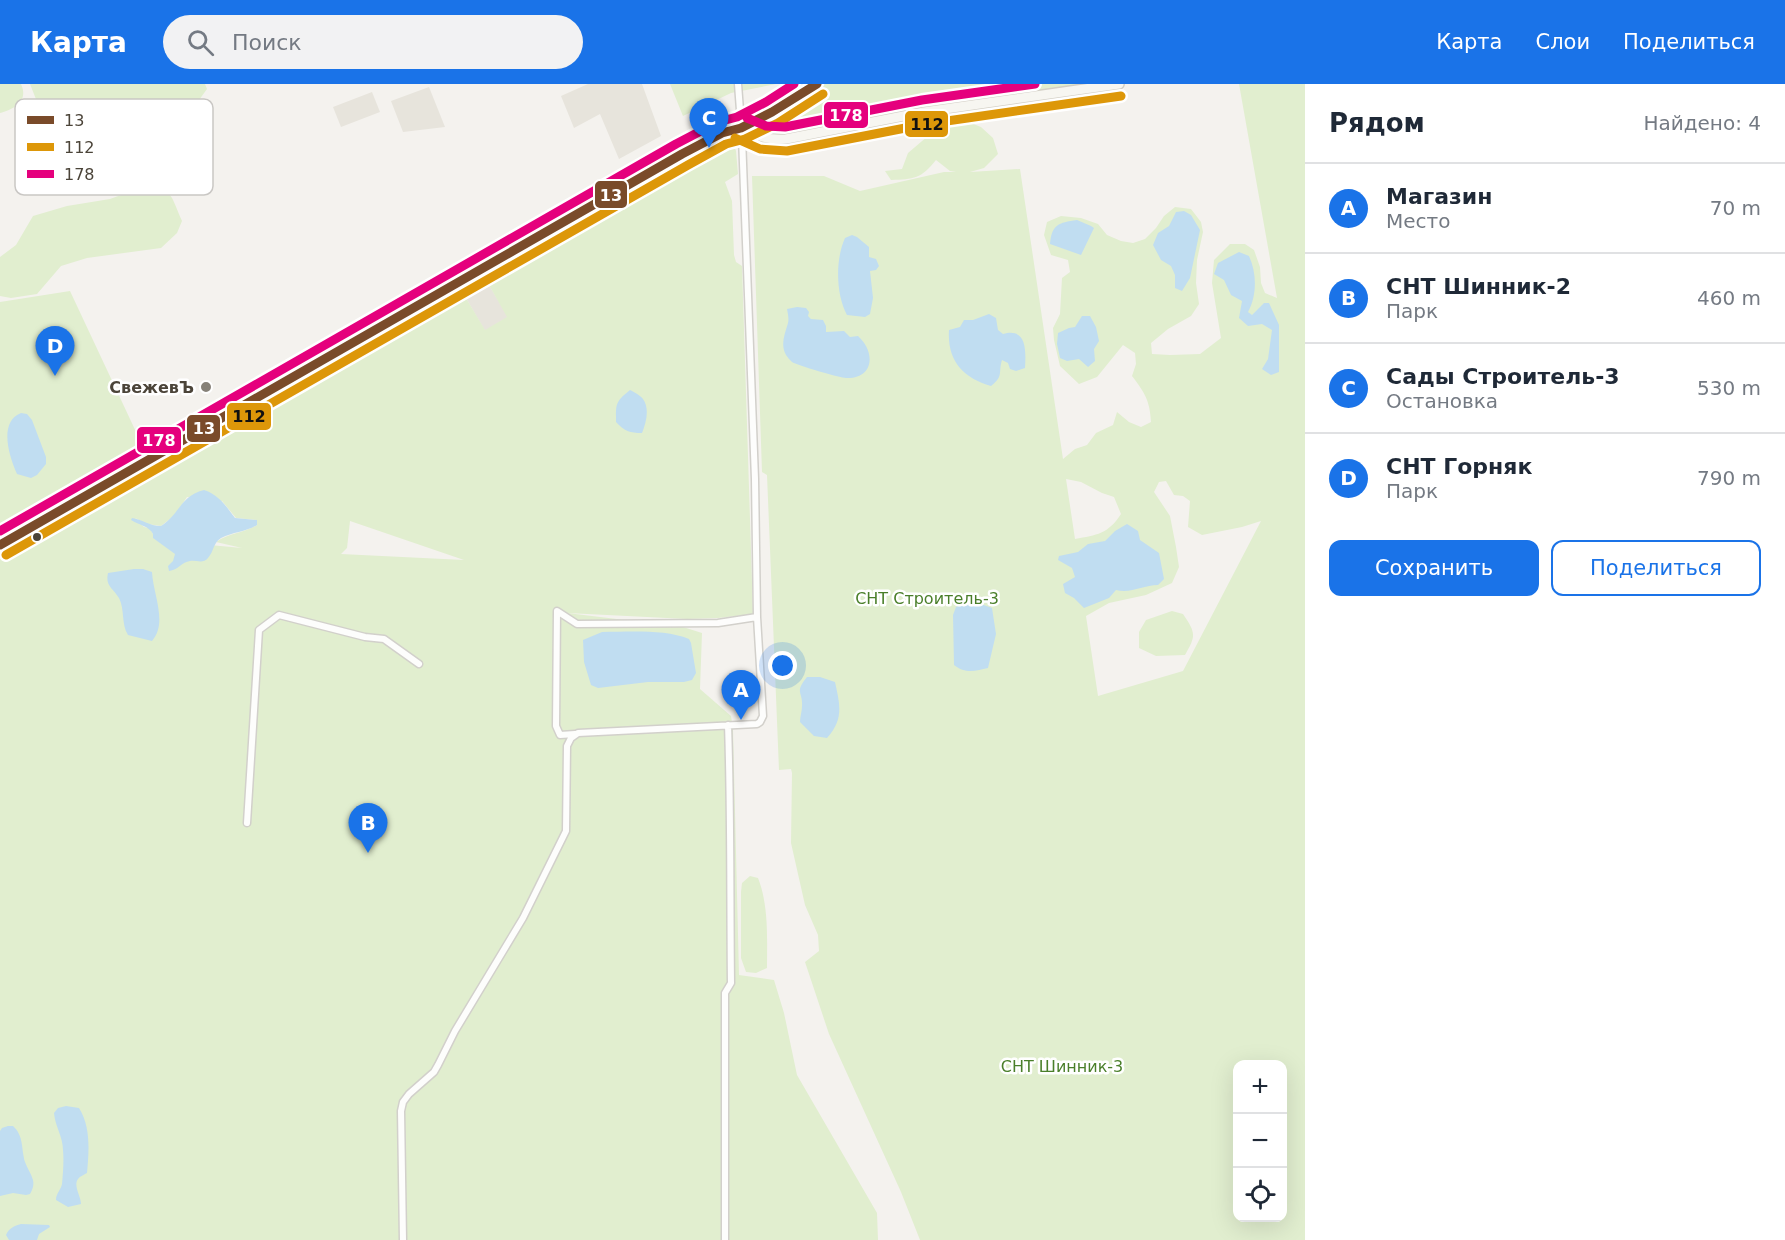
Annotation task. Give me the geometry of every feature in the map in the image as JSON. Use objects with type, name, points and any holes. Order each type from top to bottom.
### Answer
[{"type":"street","points":[[738,84],[755,479],[757,617],[763,716],[756,724],[560,735],[556,726],[557,611],[577,624],[718,624],[757,617]]},
{"type":"street","points":[[0,544],[682,154],[722,133],[741,129],[817,84]]},
{"type":"street","points":[[741,129],[766,139],[786,139],[924,112],[1119,84]]},
{"type":"street","points":[[247,823],[259,630],[279,615],[365,637],[384,639],[419,664]]},
{"type":"street","points":[[725,1240],[725,993],[731,983],[731,822],[728,726]]},
{"type":"street","points":[[403,1240],[401,1111],[403,1102],[434,1072],[455,1031],[501,957],[540,886],[566,831],[567,746],[571,738],[578,734]]},
{"type":"shaded area","points":[[588,84],[642,84],[661,136],[619,159],[600,114],[574,128],[561,96]]},
{"type":"shaded area","points":[[429,87],[445,127],[403,132],[391,101]]},
{"type":"shaded area","points":[[372,92],[380,112],[341,127],[333,107]]},
{"type":"shaded area","points":[[489,285],[508,317],[485,331],[466,298]]},
{"type":"shaded area","points":[[268,378],[272,383],[238,403],[234,397]]},
{"type":"green space","points":[[0,84],[21,84],[22,99],[15,99],[15,107],[0,113]]},
{"type":"green space","points":[[30,84],[205,84],[207,89],[200,99],[36,99]]},
{"type":"green space","points":[[670,84],[776,84],[731,93],[683,116]]},
{"type":"green space","points":[[825,84],[1086,84],[917,109],[797,132],[776,135],[770,133],[766,128],[773,117]]},
{"type":"green space","points":[[1239,84],[1305,84],[1305,1240],[920,1240],[901,1192],[829,1034],[805,962],[819,951],[818,935],[805,905],[791,843],[792,773],[791,769],[779,770],[767,475],[762,472],[752,176],[824,176],[860,191],[944,172],[956,172],[950,171],[936,160],[926,171],[916,177],[891,180],[885,171],[902,169],[908,153],[935,130],[949,122],[966,121],[981,127],[993,138],[998,154],[984,168],[970,172],[1020,169],[1063,459],[1075,449],[1087,445],[1096,433],[1113,425],[1117,412],[1129,422],[1141,427],[1151,422],[1146,398],[1132,376],[1136,364],[1135,353],[1123,345],[1097,377],[1079,384],[1060,366],[1053,328],[1060,314],[1062,278],[1070,272],[1068,260],[1051,255],[1044,235],[1047,222],[1061,216],[1081,218],[1098,224],[1107,235],[1133,243],[1145,239],[1164,216],[1175,207],[1191,209],[1201,222],[1203,232],[1197,260],[1196,283],[1199,304],[1191,316],[1168,329],[1151,343],[1152,354],[1200,354],[1221,338],[1212,283],[1214,260],[1230,244],[1245,244],[1254,250],[1265,293],[1277,298]],"holes":[[[1066,479],[1081,482],[1114,497],[1121,514],[1107,530],[1075,539]],[[1166,481],[1174,495],[1183,496],[1190,501],[1188,527],[1202,535],[1261,521],[1183,671],[1098,696],[1086,616],[1109,603],[1146,595],[1172,583],[1179,567],[1170,516],[1154,492],[1159,482]]]},
{"type":"green space","points":[[728,142],[733,143],[738,174],[725,182],[732,201],[734,255],[736,262],[742,266],[753,614],[687,619],[567,613],[683,627],[702,633],[700,689],[731,716],[733,730],[739,975],[774,980],[784,1013],[797,1075],[877,1213],[878,1240],[0,1240],[0,555],[51,528],[64,529],[67,524],[65,516],[77,509],[670,168],[713,152]],"holes":[[[489,285],[507,317],[485,330],[466,298]],[[187,497],[222,501],[236,518],[257,520],[257,525],[216,542],[242,548],[156,540],[150,528],[144,527],[135,518],[147,524],[161,526],[175,515]],[[350,521],[464,560],[341,554],[347,548]]]},
{"type":"green space","points":[[121,195],[170,195],[182,221],[177,233],[161,248],[87,258],[61,266],[37,294],[11,298],[0,296],[0,257],[16,245],[33,216],[67,206]]},
{"type":"green space","points":[[70,291],[145,451],[0,535],[0,302]]},
{"type":"green space","points":[[1172,611],[1183,614],[1192,630],[1193,638],[1185,655],[1156,656],[1139,648],[1139,632],[1146,620]]},
{"type":"green space","points":[[750,876],[758,878],[762,889],[767,923],[767,968],[756,973],[746,972],[741,958],[741,892],[742,883]]},
{"type":"water","points":[[1184,211],[1191,215],[1200,230],[1190,278],[1182,291],[1175,288],[1175,275],[1171,266],[1161,260],[1153,245],[1158,233],[1169,226],[1176,212]]},
{"type":"water","points":[[1077,220],[1094,228],[1081,255],[1050,244],[1054,228],[1065,222]]},
{"type":"water","points":[[852,235],[869,247],[869,257],[876,259],[879,266],[876,270],[870,271],[873,298],[870,314],[865,317],[847,315],[839,288],[838,267],[842,247],[845,238]]},
{"type":"water","points":[[1239,252],[1249,256],[1253,270],[1255,284],[1248,312],[1252,315],[1264,303],[1269,303],[1279,325],[1279,372],[1271,375],[1262,369],[1268,359],[1272,330],[1262,324],[1248,326],[1239,318],[1242,301],[1231,295],[1224,280],[1214,274],[1218,263]]},
{"type":"water","points":[[806,308],[811,319],[823,320],[826,332],[844,331],[850,337],[858,336],[868,349],[867,369],[855,377],[846,378],[792,362],[784,351],[783,343],[788,321],[787,309]]},
{"type":"water","points":[[989,314],[996,318],[998,330],[1003,334],[1017,334],[1021,337],[1025,348],[1025,368],[1016,371],[1010,369],[1008,363],[1002,360],[999,377],[991,386],[972,378],[959,367],[949,341],[949,330],[960,327],[964,320],[973,320]]},
{"type":"water","points":[[1082,316],[1090,316],[1096,327],[1099,341],[1094,349],[1095,361],[1088,367],[1079,359],[1067,361],[1060,358],[1057,344],[1058,333],[1075,327]]},
{"type":"water","points":[[630,390],[642,398],[645,403],[647,412],[642,433],[628,431],[616,422],[617,404]]},
{"type":"water","points":[[21,413],[27,414],[32,420],[46,457],[46,464],[37,475],[31,478],[17,474],[8,447],[10,423]]},
{"type":"water","points":[[204,490],[218,498],[235,518],[257,520],[257,525],[221,538],[216,542],[206,560],[187,562],[169,571],[168,566],[175,554],[153,538],[149,529],[131,520],[132,518],[161,526],[190,496]]},
{"type":"water","points":[[1127,524],[1138,531],[1140,540],[1159,553],[1164,579],[1158,585],[1127,591],[1116,590],[1109,598],[1084,608],[1065,593],[1063,584],[1075,577],[1072,568],[1058,560],[1059,556],[1078,552],[1088,544],[1105,541]]},
{"type":"water","points":[[134,569],[152,572],[159,626],[152,641],[128,635],[124,626],[121,603],[108,581],[108,573]]},
{"type":"water","points":[[978,603],[992,608],[996,634],[988,668],[966,671],[954,665],[953,615],[956,607],[962,604]]},
{"type":"water","points":[[602,632],[658,632],[689,639],[696,673],[692,680],[684,682],[648,682],[598,688],[591,685],[584,662],[583,640]]},
{"type":"water","points":[[807,677],[820,677],[835,682],[839,712],[836,724],[827,738],[814,736],[800,722],[802,701],[800,689]]},
{"type":"water","points":[[66,1106],[79,1108],[83,1115],[89,1148],[87,1173],[77,1182],[81,1204],[68,1207],[56,1200],[62,1184],[63,1145],[54,1113],[58,1108]]},
{"type":"water","points":[[13,1126],[21,1138],[25,1162],[33,1180],[30,1194],[13,1193],[0,1196],[0,1131]]},
{"type":"water","points":[[21,1224],[49,1225],[50,1227],[39,1234],[37,1240],[9,1240],[6,1235],[9,1231]]},
{"type":"transit line","name":"178","points":[[0,531],[676,144],[718,122],[737,117],[794,84]]},
{"type":"transit line","name":"13","points":[[0,545],[682,154],[722,133],[741,128],[772,112],[817,84]]},
{"type":"transit line","name":"178","points":[[747,118],[766,126],[785,127],[922,100],[1035,84]]},
{"type":"transit line","name":"112","points":[[6,555],[688,165],[726,144],[745,139],[778,123],[823,94]]},
{"type":"transit line","name":"112","points":[[735,138],[760,149],[787,151],[926,124],[1121,96]]},
{"type":"place","name":"Сады Строитель-3","points":[[709,148]]},
{"type":"place","name":"СНТ Горняк","points":[[55,376]]},
{"type":"place","name":"СвежевЪ","points":[[206,387]]},
{"type":"place","name":"Магазин","points":[[741,720]]},
{"type":"place","name":"СНТ Шинник-2","points":[[368,853]]},
{"type":"park label","name":"СНТ Строитель-3","points":[[927,598]]},
{"type":"park label","name":"СНТ Шинник-3","points":[[1062,1066]]}]
